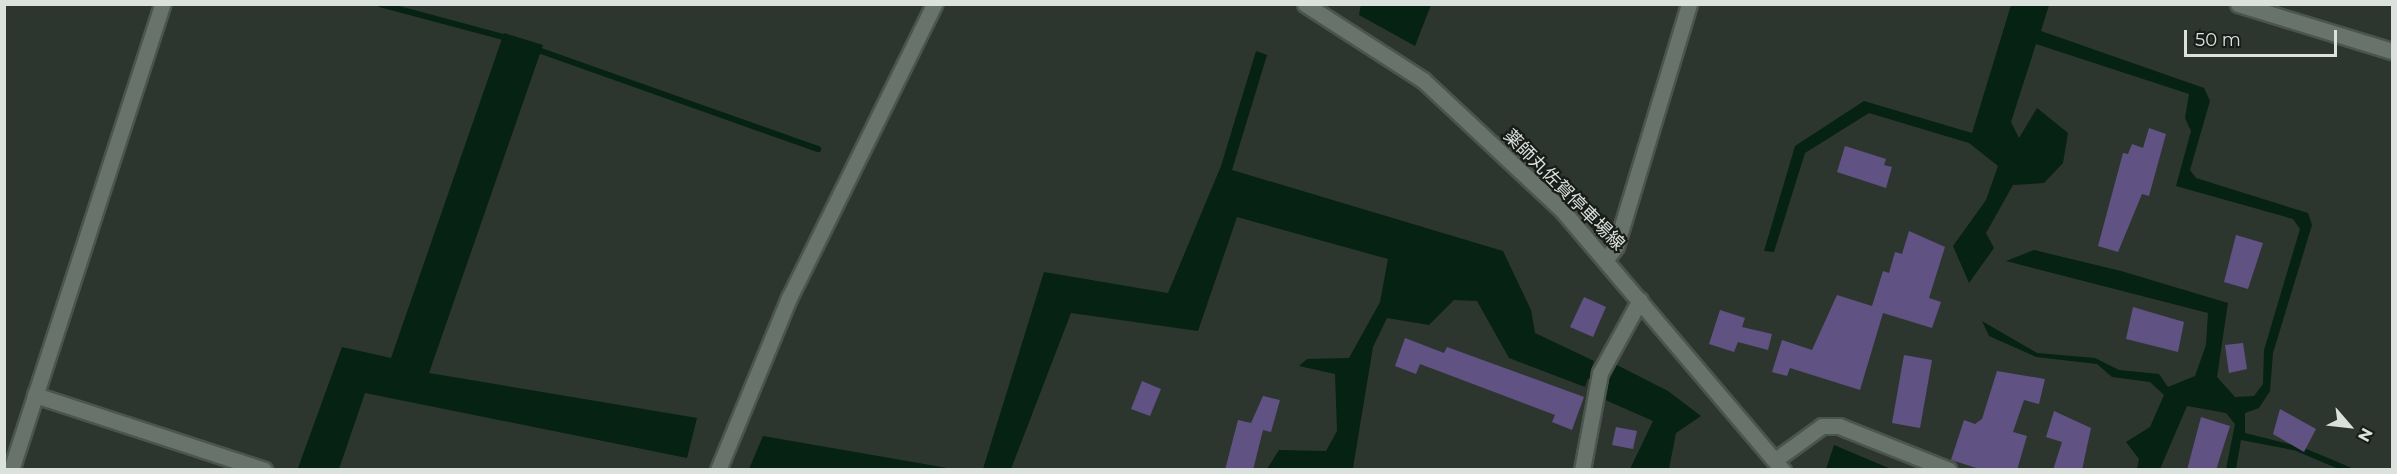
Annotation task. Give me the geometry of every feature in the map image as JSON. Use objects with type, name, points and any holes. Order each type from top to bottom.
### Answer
[{"type":"street","points":[[11,470],[162,4]]},
{"type":"street","points":[[718,470],[789,298],[934,4]]},
{"type":"street","name":"薬師丸佐賀停車場線","points":[[1305,4],[1423,80],[1605,259],[1779,465]]},
{"type":"street","points":[[1605,259],[1616,246],[1689,4]]},
{"type":"street","points":[[2238,4],[2392,51]]},
{"type":"street","points":[[1582,470],[1599,378],[1640,300]]},
{"type":"street","points":[[35,395],[264,470]]},
{"type":"street","points":[[1779,465],[1822,426],[1839,426],[1949,470]]},
{"type":"shaded area","points":[[1361,4],[1431,5],[1415,46],[1359,15]]},
{"type":"shaded area","points":[[2011,5],[2049,5],[2041,31],[2204,88],[2210,101],[2190,170],[2196,178],[2308,213],[2312,225],[2273,353],[2270,391],[2259,408],[2245,413],[2245,433],[2305,448],[2303,452],[2241,440],[2236,469],[2226,469],[2235,424],[2226,413],[2187,406],[2160,469],[2137,469],[2139,459],[2126,442],[2150,427],[2164,395],[2150,382],[2112,377],[2097,364],[2036,357],[1989,336],[1982,321],[2037,353],[2095,358],[2119,370],[2159,374],[2168,387],[2195,376],[2206,345],[2208,313],[2006,261],[2034,250],[2121,271],[2228,303],[2217,377],[2235,397],[2254,396],[2263,384],[2264,350],[2300,229],[2293,219],[2176,186],[2191,131],[2185,118],[2189,94],[2036,44],[2011,122],[2019,138],[2037,108],[2068,133],[2063,163],[2044,183],[2013,185],[1986,233],[1994,248],[1969,283],[1953,246],[1986,200],[1998,166],[1969,143],[1869,113],[1805,153],[1774,252],[1764,251],[1795,146],[1864,101],[1972,133]]},
{"type":"shaded area","points":[[504,33],[543,45],[429,373],[697,418],[687,458],[365,393],[339,469],[298,468],[342,347],[391,358]]},
{"type":"shaded area","points":[[1256,51],[1267,55],[1232,170],[1503,251],[1531,310],[1535,333],[1594,361],[1585,387],[1509,358],[1477,301],[1454,300],[1429,325],[1387,318],[1373,347],[1353,468],[1267,469],[1279,450],[1326,451],[1337,431],[1335,374],[1299,366],[1307,359],[1349,358],[1380,302],[1388,259],[1237,217],[1198,331],[1071,313],[1011,469],[983,469],[1044,272],[1168,293],[1221,166]]},
{"type":"shaded area","points":[[1615,364],[1668,391],[1701,416],[1676,433],[1669,469],[1630,469],[1653,421],[1603,399]]},
{"type":"shaded area","points":[[763,436],[953,469],[749,469]]},
{"type":"shaded area","points":[[1834,445],[1891,469],[1826,469]]},
{"type":"building","points":[[2149,128],[2166,134],[2149,196],[2142,194],[2118,252],[2098,246],[2123,153],[2128,154],[2132,144],[2143,148]]},
{"type":"building","points":[[1845,146],[1886,159],[1884,165],[1892,167],[1886,188],[1837,172]]},
{"type":"building","points":[[1909,231],[1945,247],[1929,298],[1941,302],[1932,328],[1883,313],[1860,390],[1790,368],[1787,376],[1772,372],[1782,340],[1812,350],[1837,295],[1872,306],[1883,271],[1889,273],[1895,252],[1902,254]]},
{"type":"building","points":[[2236,235],[2263,243],[2248,289],[2224,282]]},
{"type":"building","points":[[1584,297],[1606,307],[1593,337],[1570,327]]},
{"type":"building","points":[[2133,307],[2184,322],[2178,352],[2126,339]]},
{"type":"building","points":[[1720,310],[1745,318],[1742,327],[1772,334],[1768,350],[1738,342],[1734,352],[1709,344]]},
{"type":"building","points":[[1405,338],[1444,353],[1447,347],[1584,397],[1572,430],[1552,422],[1555,415],[1420,364],[1416,374],[1395,366]]},
{"type":"building","points":[[2243,343],[2247,369],[2229,373],[2225,345]]},
{"type":"building","points":[[1904,355],[1932,360],[1920,428],[1892,423]]},
{"type":"building","points":[[1997,371],[2045,379],[2039,404],[2024,400],[2013,432],[2027,436],[2017,470],[1983,470],[1951,460],[1964,420],[1975,424],[1982,419]]},
{"type":"building","points":[[1142,381],[1161,389],[1150,416],[1131,409]]},
{"type":"building","points":[[1263,396],[1280,400],[1271,432],[1263,430],[1253,470],[1225,470],[1238,420],[1251,423]]},
{"type":"building","points":[[2280,409],[2316,429],[2304,452],[2273,434]]},
{"type":"building","points":[[2054,411],[2091,428],[2082,470],[2053,470],[2062,442],[2046,437]]},
{"type":"building","points":[[2201,417],[2230,426],[2216,470],[2187,470]]},
{"type":"building","points":[[1616,427],[1637,431],[1633,449],[1612,445]]},
{"type":"waterway","points":[[380,4],[503,37]]},
{"type":"waterway","points":[[541,51],[818,149]]},
{"type":"waterway","points":[[1589,376],[1609,379]]},
{"type":"waterway","points":[[2299,449],[2349,470]]}]
